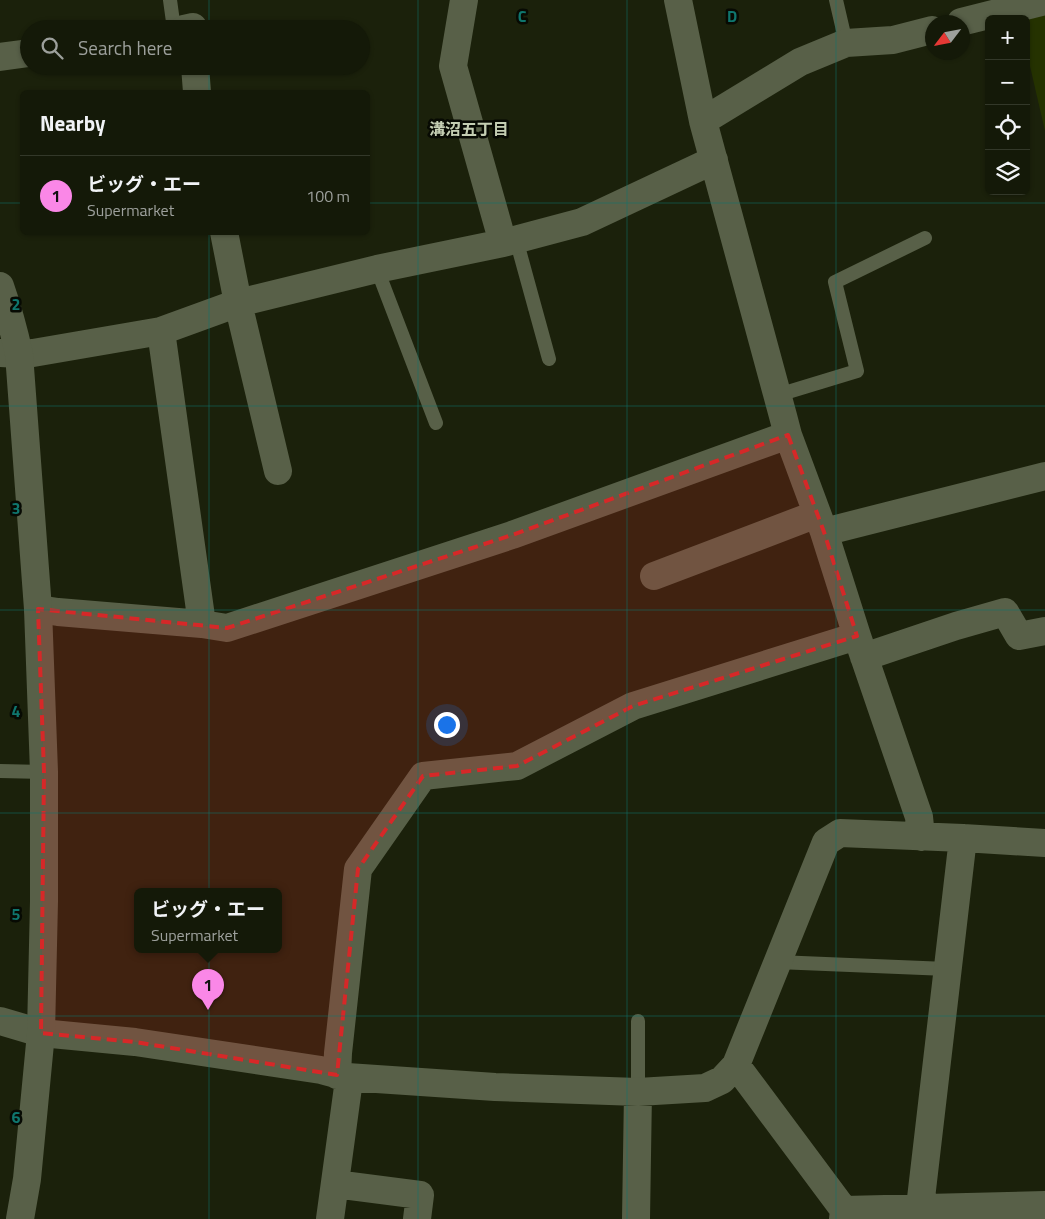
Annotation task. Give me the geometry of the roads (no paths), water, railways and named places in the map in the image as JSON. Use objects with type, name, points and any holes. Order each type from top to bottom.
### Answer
[{"type":"street","points":[[464,0],[453,66],[509,241]]},
{"type":"street","points":[[678,0],[703,121],[788,435],[821,523],[919,817],[921,837]]},
{"type":"street","points":[[970,20],[1045,1]]},
{"type":"street","points":[[703,121],[800,62],[846,43],[893,40],[925,32]]},
{"type":"street","points":[[0,57],[20,54]]},
{"type":"street","points":[[196,75],[197,90]]},
{"type":"street","points":[[9,354],[33,353],[161,331],[238,303],[377,269],[509,241],[582,222],[714,160]]},
{"type":"street","points":[[225,235],[238,303],[278,471]]},
{"type":"street","points":[[0,286],[8,310],[9,354],[38,609],[44,772],[41,1033],[20,1219]]},
{"type":"street","points":[[161,331],[202,624]]},
{"type":"street","points":[[38,609],[227,628],[512,536],[788,435]]},
{"type":"street","points":[[654,576],[821,523],[1045,476]]},
{"type":"street","points":[[330,1219],[348,1087],[342,1076],[338,1053],[358,869],[422,776],[517,766],[633,706],[861,647],[956,626],[1005,612],[1019,636],[1045,631]]},
{"type":"street","points":[[0,1021],[41,1033],[135,1042],[321,1070],[342,1076],[495,1087],[638,1092],[705,1088],[722,1080],[736,1065],[826,842],[840,833],[1045,843]]},
{"type":"street","points":[[920,1208],[963,838]]},
{"type":"street","points":[[736,1065],[843,1214],[920,1208],[1045,1205]]},
{"type":"street","points":[[636,1219],[638,1092]]},
{"type":"street","points":[[335,1184],[420,1195],[417,1219]]},
{"type":"lane","points":[[170,0],[173,20]]},
{"type":"lane","points":[[836,0],[846,43]]},
{"type":"lane","points":[[778,395],[857,371],[835,282],[925,238]]},
{"type":"lane","points":[[509,241],[549,359]]},
{"type":"lane","points":[[377,269],[436,423]]},
{"type":"lane","points":[[0,771],[44,772]]},
{"type":"lane","points":[[777,962],[947,969]]},
{"type":"lane","points":[[638,1021],[638,1092]]},
{"type":"place","name":"ビッグ・エー","points":[[208,1010]]},
{"type":"district","name":"溝沼五丁目","points":[[469,129]]}]
